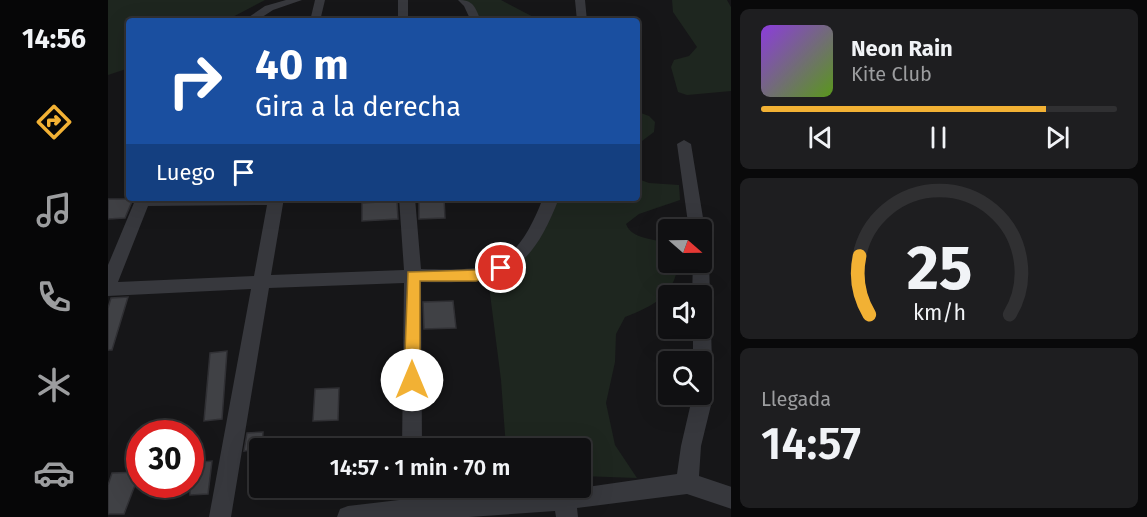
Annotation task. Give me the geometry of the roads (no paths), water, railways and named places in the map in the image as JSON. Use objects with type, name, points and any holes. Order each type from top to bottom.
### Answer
[{"type":"street","points":[[253,18],[269,8],[297,0]]},
{"type":"street","points":[[316,18],[320,0]]},
{"type":"street","points":[[403,0],[403,18]]},
{"type":"street","points":[[463,0],[475,18]]},
{"type":"street","points":[[580,0],[582,18]]},
{"type":"street","points":[[684,144],[695,219]]},
{"type":"street","points":[[143,201],[108,287],[413,275],[476,276],[501,268],[530,240],[550,201]]},
{"type":"street","points":[[220,517],[275,201]]},
{"type":"street","points":[[407,201],[413,275],[412,438]]},
{"type":"street","points":[[687,483],[691,446],[703,397],[702,339]]},
{"type":"street","points":[[348,517],[410,505],[565,508],[687,483],[731,498]]}]
